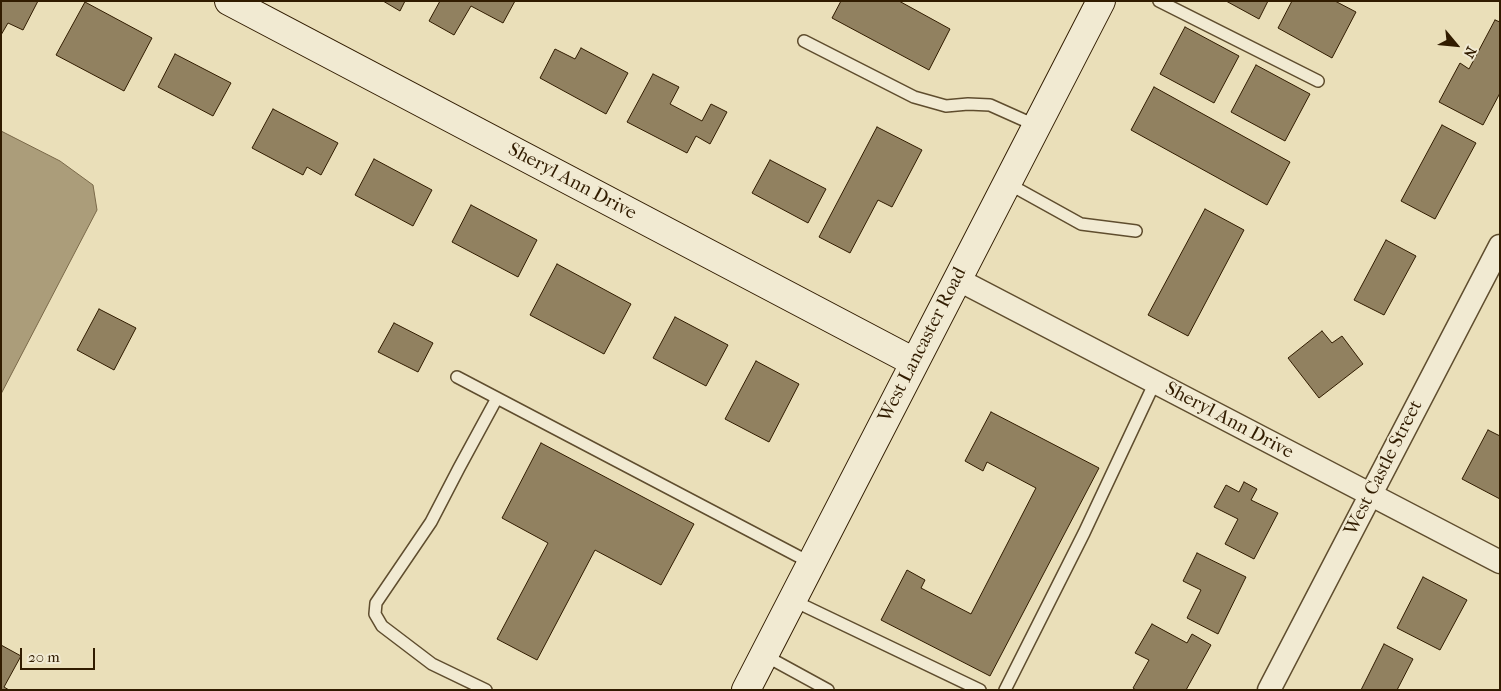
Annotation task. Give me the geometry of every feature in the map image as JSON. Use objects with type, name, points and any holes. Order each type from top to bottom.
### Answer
[{"type":"street","name":"Sheryl Ann Drive","points":[[229,1],[914,362]]},
{"type":"street","name":"West Lancaster Road","points":[[746,690],[1101,1]]},
{"type":"street","name":"West Castle Street","points":[[1269,690],[1500,246]]},
{"type":"street","name":"Sheryl Ann Drive","points":[[957,279],[1500,562]]},
{"type":"lane","points":[[1159,1],[1318,81]]},
{"type":"lane","points":[[804,41],[914,97],[946,106],[990,105],[1036,126]]},
{"type":"lane","points":[[1007,183],[1081,224],[1136,231]]},
{"type":"lane","points":[[457,378],[811,563]]},
{"type":"lane","points":[[1005,690],[1084,533],[1155,382]]},
{"type":"lane","points":[[486,690],[432,664],[382,626],[375,614],[376,603],[431,522],[497,398]]},
{"type":"lane","points":[[792,600],[980,690]]},
{"type":"lane","points":[[764,655],[828,690]]},
{"type":"shaded area","points":[[1,131],[60,161],[93,185],[97,210],[1,394]]},
{"type":"building","points":[[1,1],[38,1],[23,30],[8,23],[1,35]]},
{"type":"building","points":[[383,1],[405,1],[400,11]]},
{"type":"building","points":[[440,1],[515,1],[503,23],[471,6],[454,35],[429,21]]},
{"type":"building","points":[[841,1],[899,1],[950,29],[929,70],[832,18]]},
{"type":"building","points":[[1226,1],[1268,1],[1259,19]]},
{"type":"building","points":[[1292,1],[1335,1],[1356,12],[1332,58],[1278,28]]},
{"type":"building","points":[[85,2],[152,38],[124,91],[56,55]]},
{"type":"building","points":[[1495,20],[1500,22],[1500,93],[1483,125],[1439,102],[1460,63],[1469,69]]},
{"type":"building","points":[[1185,27],[1239,56],[1214,103],[1160,74]]},
{"type":"building","points":[[581,48],[628,73],[606,114],[540,78],[555,49],[575,59]]},
{"type":"building","points":[[175,54],[231,83],[213,116],[158,87]]},
{"type":"building","points":[[1256,65],[1310,94],[1285,141],[1231,112]]},
{"type":"building","points":[[653,74],[679,87],[670,104],[702,121],[711,104],[727,112],[710,144],[696,136],[687,153],[627,122]]},
{"type":"building","points":[[1154,87],[1290,162],[1267,205],[1131,130]]},
{"type":"building","points":[[273,109],[338,143],[321,175],[307,167],[303,175],[252,148]]},
{"type":"building","points":[[1442,125],[1476,143],[1435,219],[1401,201]]},
{"type":"building","points":[[877,127],[922,150],[892,207],[878,200],[850,253],[819,237]]},
{"type":"building","points":[[374,159],[432,190],[413,226],[355,195]]},
{"type":"building","points":[[770,160],[826,189],[808,223],[752,193]]},
{"type":"building","points":[[471,205],[537,240],[518,277],[452,242]]},
{"type":"building","points":[[1205,209],[1244,230],[1188,336],[1148,315]]},
{"type":"building","points":[[1386,240],[1416,256],[1384,315],[1354,300]]},
{"type":"building","points":[[557,264],[631,304],[604,354],[530,315]]},
{"type":"building","points":[[99,309],[136,328],[114,370],[77,350]]},
{"type":"building","points":[[675,317],[728,345],[706,386],[653,358]]},
{"type":"building","points":[[394,323],[433,343],[418,372],[378,352]]},
{"type":"building","points":[[1322,331],[1332,343],[1342,336],[1363,364],[1319,398],[1288,358]]},
{"type":"building","points":[[756,361],[799,384],[769,442],[725,419]]},
{"type":"building","points":[[991,412],[1099,468],[990,676],[881,620],[907,570],[925,580],[921,588],[971,614],[1036,488],[987,462],[983,471],[965,461]]},
{"type":"building","points":[[1488,430],[1500,436],[1500,499],[1462,479]]},
{"type":"building","points":[[541,443],[694,524],[661,585],[595,550],[537,660],[497,639],[548,543],[502,518]]},
{"type":"building","points":[[1244,482],[1257,489],[1251,500],[1278,513],[1254,559],[1225,544],[1238,519],[1214,507],[1226,485],[1239,492]]},
{"type":"building","points":[[1197,553],[1246,577],[1218,634],[1187,618],[1201,590],[1183,581]]},
{"type":"building","points":[[1423,577],[1467,600],[1440,650],[1397,628]]},
{"type":"building","points":[[1152,624],[1187,643],[1192,634],[1211,645],[1186,690],[1136,690],[1133,688],[1149,660],[1135,653]]},
{"type":"building","points":[[1384,644],[1413,659],[1397,690],[1361,690]]},
{"type":"building","points":[[1,645],[21,656],[4,687],[9,690],[1,690]]}]
